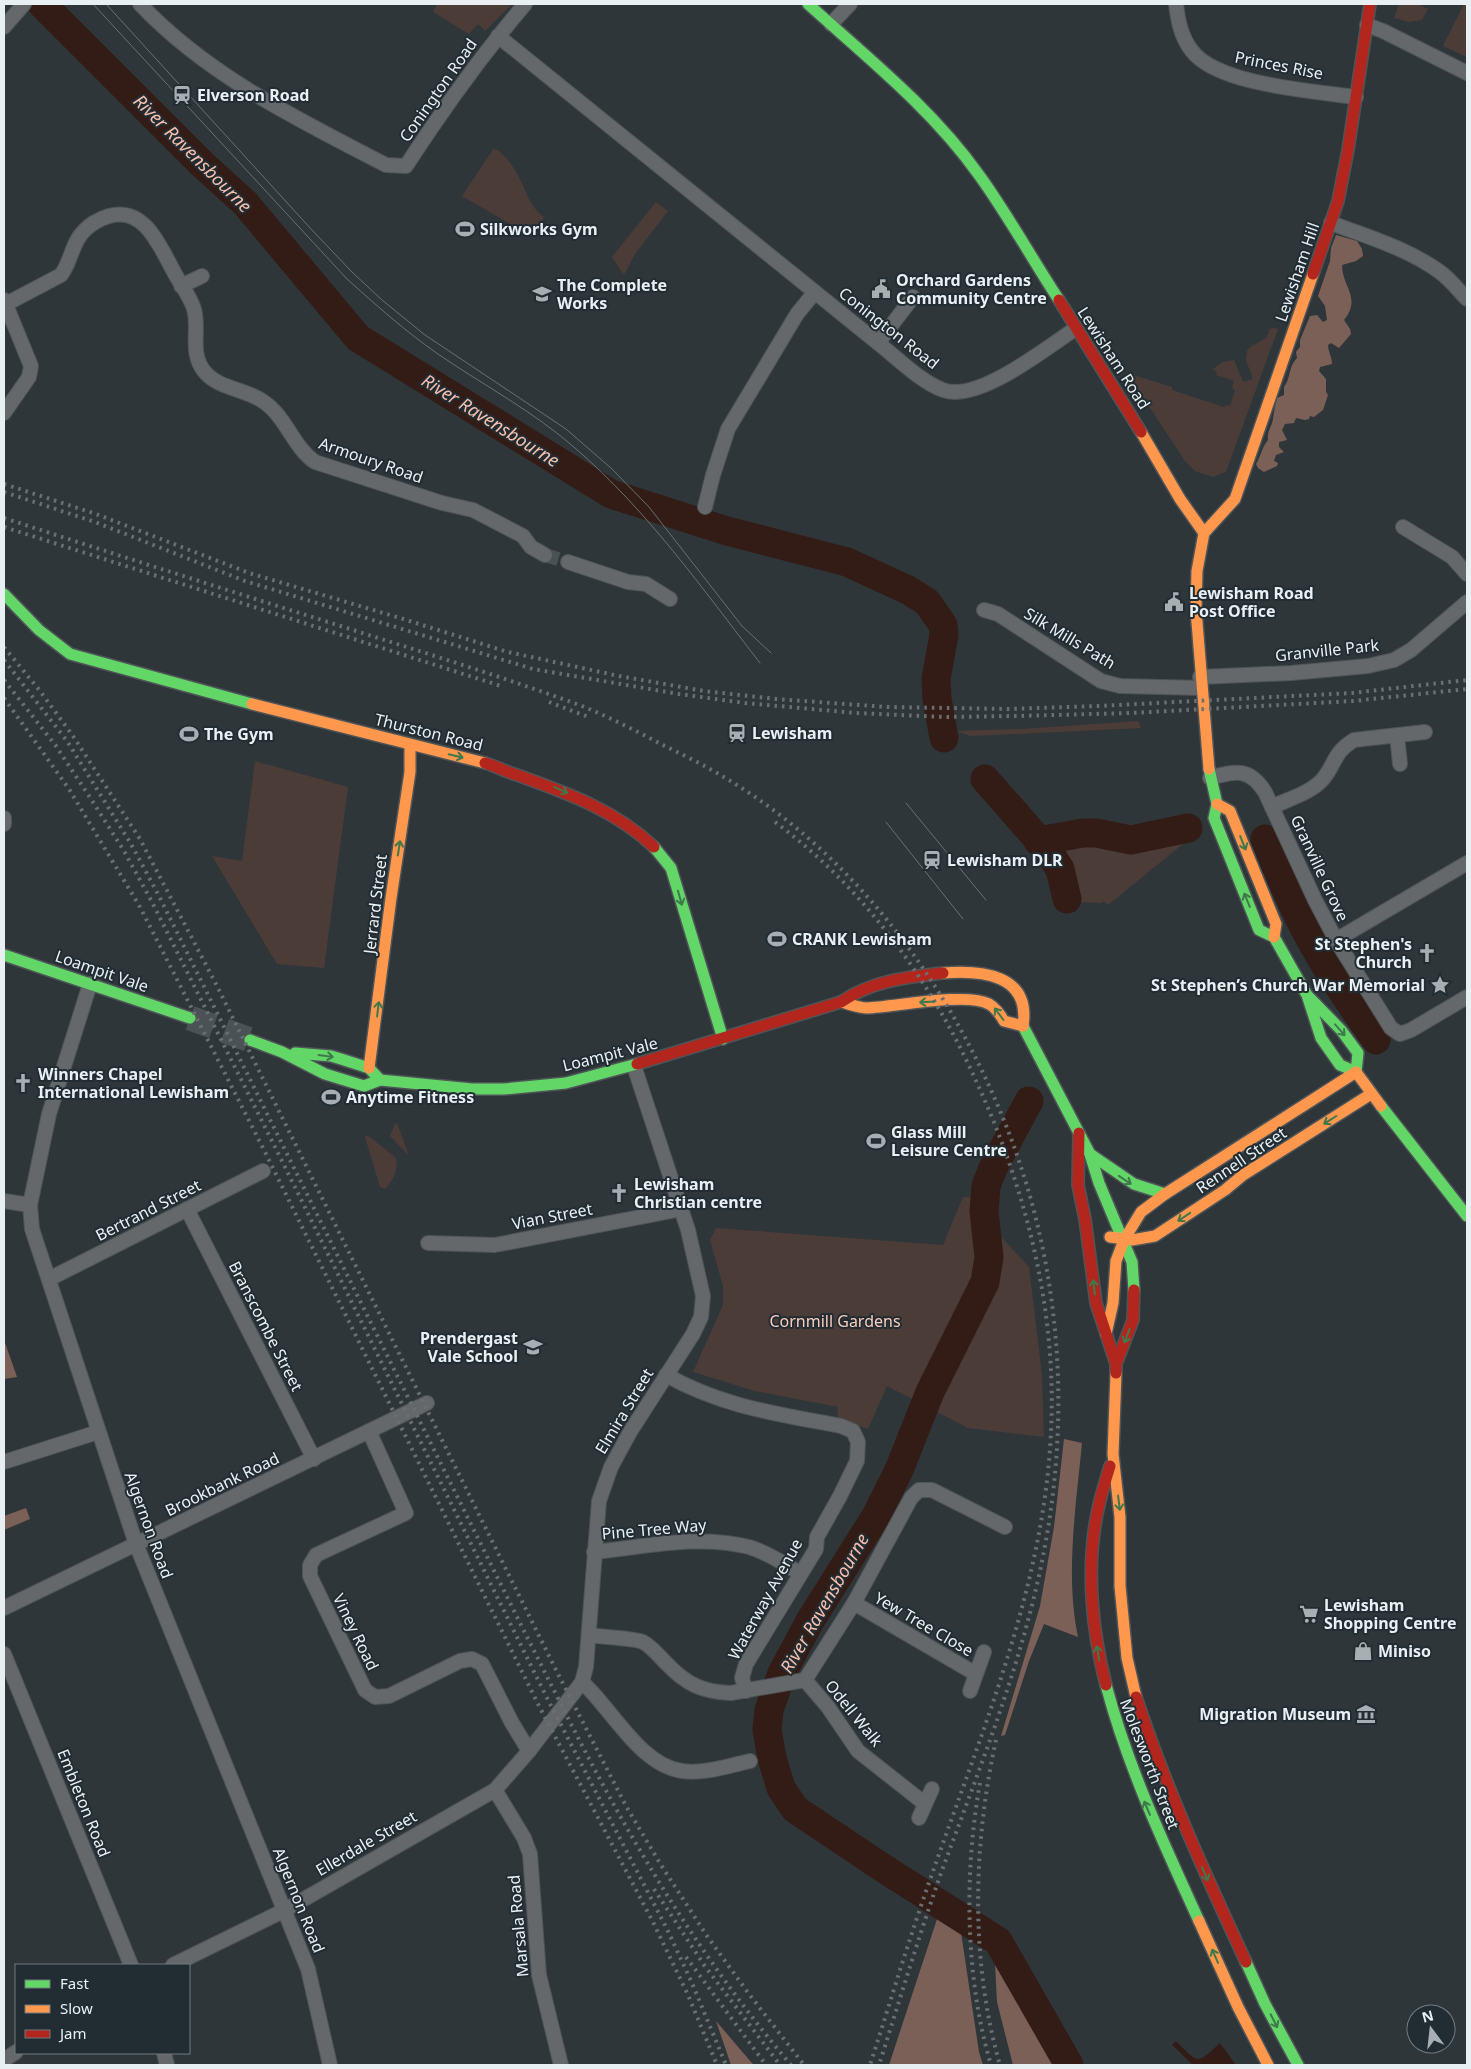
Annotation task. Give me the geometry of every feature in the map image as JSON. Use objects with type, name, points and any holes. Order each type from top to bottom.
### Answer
[{"type":"main road","name":"Lewisham Road","points":[[808,4],[898,85],[936,123],[979,175],[1075,329],[1124,402],[1180,499],[1204,533]]},
{"type":"main road","name":"Lewisham Hill","points":[[1204,533],[1235,499],[1242,482],[1331,223],[1343,178],[1370,4]]},
{"type":"main road","points":[[1204,533],[1196,571],[1200,682],[1210,778],[1217,804],[1214,818],[1260,930],[1274,937],[1307,995],[1321,1038],[1340,1064],[1356,1072],[1371,1094],[1444,1183],[1467,1216]]},
{"type":"main road","name":"Thurston Road","points":[[4,594],[39,630],[70,654],[175,684],[410,745],[419,744],[429,758],[445,754],[496,766],[553,786],[613,815],[652,843],[662,854],[675,877],[723,1038]]},
{"type":"main road","name":"Jerrard Street","points":[[369,1068],[391,898],[410,772],[408,766],[410,745]]},
{"type":"main road","points":[[410,772],[429,758]]},
{"type":"main road","points":[[1217,804],[1230,811],[1276,924],[1274,937]]},
{"type":"main road","name":"Loampit Vale","points":[[4,955],[190,1018]]},
{"type":"main road","name":"Loampit Vale","points":[[250,1040],[282,1052],[325,1074],[364,1086],[380,1080],[472,1090],[504,1089],[566,1083],[634,1066],[841,1002],[864,988],[880,983],[946,974],[978,972],[1000,978],[1017,993],[1024,1006],[1023,1026]]},
{"type":"main road","points":[[1307,995],[1341,1030],[1358,1053],[1356,1072]]},
{"type":"main road","points":[[841,1002],[865,1008],[904,1003],[976,1000],[989,1004],[998,1011],[1004,1021],[1023,1026],[1090,1154],[1101,1189],[1124,1240],[1116,1261],[1113,1303],[1106,1334]]},
{"type":"main road","name":"Loampit Vale","points":[[282,1052],[331,1056],[369,1068],[380,1080]]},
{"type":"main road","name":"Rennell Street","points":[[1124,1240],[1141,1212],[1165,1194],[1356,1072]]},
{"type":"main road","name":"Rennell Street","points":[[1085,1219],[1103,1235],[1124,1240],[1145,1239],[1166,1230],[1225,1190],[1243,1175],[1371,1094]]},
{"type":"main road","points":[[1078,1131],[1078,1185],[1085,1219]]},
{"type":"main road","points":[[1090,1154],[1133,1186],[1153,1193],[1165,1194]]},
{"type":"main road","name":"Molesworth Street","points":[[1085,1219],[1096,1303],[1116,1364]]},
{"type":"main road","name":"Molesworth Street","points":[[1124,1240],[1134,1272],[1133,1320],[1116,1364],[1113,1454],[1120,1517],[1120,1586],[1127,1658],[1135,1692],[1153,1749],[1186,1830],[1265,2004],[1298,2065]]},
{"type":"main road","name":"Molesworth Street","points":[[1113,1454],[1096,1517],[1092,1599],[1094,1630],[1107,1694],[1118,1735],[1144,1802],[1234,2000],[1268,2065]]},
{"type":"street","name":"Conington Road","points":[[140,4],[175,38],[204,62],[239,85],[386,165],[406,166],[444,108],[498,36],[878,343],[927,381],[944,390],[962,392],[982,387],[1004,376],[1075,329]]},
{"type":"street","points":[[498,36],[525,4]]},
{"type":"street","points":[[832,24],[850,4]]},
{"type":"street","name":"Princes Rise","points":[[1176,4],[1181,31],[1192,51],[1209,66],[1233,76],[1264,83],[1356,97]]},
{"type":"street","points":[[4,27],[17,6]]},
{"type":"street","points":[[1367,26],[1383,31],[1467,73]]},
{"type":"street","name":"Armoury Road","points":[[5,302],[61,275],[67,268],[82,233],[100,219],[112,215],[130,216],[139,219],[148,227],[194,310],[195,346],[197,358],[204,372],[219,383],[262,400],[280,418],[304,454],[315,462],[442,503],[474,510],[523,536],[531,547],[545,555]]},
{"type":"street","points":[[1331,223],[1374,238],[1420,258],[1442,273],[1467,299]]},
{"type":"street","points":[[181,286],[202,276]]},
{"type":"street","name":"Conington Road","points":[[705,507],[728,429],[797,314],[815,292]]},
{"type":"street","points":[[878,343],[913,297]]},
{"type":"street","points":[[4,414],[31,372],[31,366],[5,302]]},
{"type":"street","points":[[1403,527],[1452,557],[1467,574]]},
{"type":"street","points":[[568,562],[628,582],[646,584],[670,599]]},
{"type":"street","name":"Granville Park","points":[[1200,682],[1368,666],[1394,660],[1411,650],[1467,602]]},
{"type":"street","name":"Silk Mills Path","points":[[984,610],[998,614],[1102,681],[1120,686],[1200,682]]},
{"type":"street","points":[[1272,807],[1316,785],[1324,778],[1336,756],[1354,740],[1425,732]]},
{"type":"street","points":[[1397,735],[1400,764]]},
{"type":"street","name":"Granville Grove","points":[[1210,778],[1239,772],[1253,777],[1265,792],[1315,900],[1336,940],[1391,1028],[1400,1034],[1411,1030],[1467,997]]},
{"type":"street","points":[[4,818],[4,824]]},
{"type":"street","points":[[1336,940],[1467,863]]},
{"type":"street","name":"Algernon Road","points":[[90,984],[49,1114],[30,1206],[32,1228],[136,1544],[308,1969],[330,2065]]},
{"type":"street","name":"Elmira Street","points":[[495,1790],[529,1751],[582,1682],[589,1635],[599,1501],[611,1467],[630,1432],[693,1334],[701,1317],[704,1296],[682,1209],[634,1066]]},
{"type":"street","name":"Bertrand Street","points":[[49,1280],[263,1171]]},
{"type":"street","points":[[4,1201],[30,1206]]},
{"type":"street","name":"Vian Street","points":[[428,1243],[495,1245],[682,1209]]},
{"type":"street","name":"Branscombe Street","points":[[187,1210],[314,1459]]},
{"type":"street","name":"Waterway Avenue","points":[[666,1375],[692,1390],[751,1409],[841,1426],[853,1431],[858,1442],[857,1461],[817,1537],[816,1549],[746,1664],[742,1678],[746,1691]]},
{"type":"street","name":"Brookbank Road","points":[[4,1608],[427,1403]]},
{"type":"street","name":"Viney Road","points":[[369,1431],[406,1513],[316,1555],[310,1565],[310,1576],[365,1690],[375,1697],[389,1696],[460,1661],[472,1659],[482,1664],[512,1723],[529,1751]]},
{"type":"street","points":[[4,1462],[98,1432]]},
{"type":"street","points":[[589,1635],[641,1641],[660,1656],[681,1678],[695,1687],[720,1693],[776,1687],[800,1681],[854,1603],[910,1498],[919,1490],[932,1490],[1005,1528]]},
{"type":"street","name":"Pine Tree Way","points":[[594,1552],[651,1544],[705,1541],[750,1547],[800,1573]]},
{"type":"street","name":"Yew Tree Close","points":[[854,1603],[976,1674]]},
{"type":"street","name":"Yew Tree Close","points":[[970,1692],[984,1652]]},
{"type":"street","name":"Embleton Road","points":[[4,1654],[131,1964]]},
{"type":"street","name":"Odell Walk","points":[[800,1681],[828,1707],[858,1751],[924,1803]]},
{"type":"street","points":[[582,1682],[598,1696],[630,1738],[655,1760],[681,1771],[712,1770],[750,1761]]},
{"type":"street","points":[[919,1818],[924,1803],[932,1789]]},
{"type":"street","name":"Ellerdale Street","points":[[175,1964],[285,1910],[495,1790]]},
{"type":"street","name":"Marsala Road","points":[[495,1790],[524,1838],[530,1854],[539,1975],[561,2065]]},
{"type":"street","points":[[4,2060],[15,2053]]},
{"type":"green space","points":[[437,4],[512,4],[485,31],[478,24],[469,34],[433,12]]},
{"type":"green space","points":[[1399,4],[1418,4],[1428,9],[1422,20],[1409,22],[1394,18]]},
{"type":"green space","points":[[1464,4],[1467,4],[1467,57],[1443,46]]},
{"type":"green space","points":[[494,148],[511,164],[531,202],[544,217],[531,236],[462,196]]},
{"type":"green space","points":[[656,202],[668,211],[635,254],[624,275],[612,257]]},
{"type":"green space","points":[[1270,329],[1278,329],[1226,472],[1213,477],[1195,471],[1185,461],[1127,373],[1172,387],[1172,390],[1224,407],[1226,405],[1230,406],[1235,390],[1232,388],[1234,381],[1216,375],[1217,372],[1213,369],[1222,362],[1234,360],[1243,382],[1253,379],[1246,360],[1247,351],[1250,347],[1266,338]]},
{"type":"green space","points":[[1138,721],[1141,728],[971,736],[956,731],[1022,729]]},
{"type":"green space","points":[[255,761],[348,787],[324,968],[277,964],[212,856],[242,861]]},
{"type":"green space","points":[[1188,822],[1189,839],[1108,905],[1104,901],[1101,903],[1069,902],[1023,844],[1040,829]]},
{"type":"green space","points":[[397,1123],[408,1153],[407,1154],[390,1136]]},
{"type":"green space","points":[[367,1135],[395,1157],[397,1165],[395,1174],[385,1189],[380,1187],[365,1137]]},
{"type":"green space","name":"Cornmill Gardens","points":[[963,1197],[975,1197],[1003,1239],[1029,1267],[1042,1375],[1044,1437],[968,1428],[887,1386],[868,1429],[837,1419],[838,1407],[755,1391],[693,1372],[723,1305],[723,1286],[710,1240],[716,1228],[943,1245]]},
{"type":"shaded area","points":[[1336,235],[1357,241],[1362,249],[1363,256],[1356,261],[1342,265],[1351,299],[1349,312],[1344,320],[1351,334],[1339,348],[1331,343],[1328,345],[1332,364],[1320,367],[1319,371],[1326,379],[1326,392],[1328,395],[1323,410],[1314,417],[1310,416],[1309,419],[1296,418],[1294,423],[1285,424],[1282,430],[1287,440],[1279,442],[1279,447],[1284,452],[1276,455],[1274,461],[1278,463],[1277,466],[1264,472],[1256,464],[1268,440],[1277,398],[1284,395],[1284,387],[1292,365],[1297,358],[1296,352],[1300,347],[1300,340],[1310,316],[1317,315],[1323,322],[1327,320],[1325,306],[1318,296],[1330,261],[1331,248]]},
{"type":"shaded area","points":[[4,1340],[17,1377],[4,1379]]},
{"type":"shaded area","points":[[1064,1439],[1082,1443],[1072,1565],[1074,1614],[1078,1637],[1044,1624],[1029,1661],[1005,1735],[1001,1736],[1040,1606],[1054,1527]]},
{"type":"shaded area","points":[[26,1508],[30,1519],[4,1530],[4,1516]]},
{"type":"shaded area","points":[[939,1913],[960,1926],[979,2052],[983,2065],[889,2065]]},
{"type":"shaded area","points":[[995,1963],[1055,2065],[1013,2065],[997,2002]]},
{"type":"shaded area","points":[[716,2021],[751,2062],[754,2065],[731,2065]]},
{"type":"shaded area","points":[[1176,2041],[1189,2054],[1198,2059],[1202,2058],[1220,2043],[1236,2065],[1193,2065],[1172,2045]]},
{"type":"waterway","name":"River Ravensbourne","points":[[42,4],[201,163],[245,203],[358,338],[611,494],[727,531],[847,562],[908,590],[927,602],[943,625],[944,635],[936,679],[937,699],[944,738]]},
{"type":"waterway","name":"River Ravensbourne","points":[[985,779],[1049,852],[1060,869],[1067,899]]},
{"type":"waterway","points":[[1038,841],[1083,833],[1096,833],[1131,840],[1188,828]]},
{"type":"waterway","points":[[1265,839],[1305,930],[1344,994],[1376,1040]]},
{"type":"waterway","name":"River Ravensbourne","points":[[1029,1101],[993,1168],[986,1186],[984,1211],[989,1257],[985,1282],[930,1392],[899,1470],[876,1516],[810,1621],[782,1673],[769,1710],[767,1730],[772,1758],[781,1788],[795,1809],[998,1941],[1069,2065]]},
{"type":"tunnel","points":[[545,555],[568,562]]},
{"type":"tunnel","points":[[190,1018],[250,1040]]},
{"type":"tram line","points":[[93,4],[347,279],[414,336],[438,354],[542,422],[601,472],[650,523],[760,663]]},
{"type":"tram line","points":[[106,4],[311,229],[382,300],[425,335],[566,429],[612,469],[649,507],[742,626],[771,653]]},
{"type":"tram line","points":[[906,803],[986,900]]},
{"type":"tram line","points":[[886,822],[963,919]]},
{"type":"railway","points":[[4,484],[96,514],[249,573],[508,652],[619,676],[704,691],[776,699],[887,707],[1007,709],[1352,693],[1467,680]]},
{"type":"railway","points":[[4,492],[95,522],[245,581],[533,669],[679,694],[745,703],[856,713],[945,717],[1017,716],[1131,713],[1353,701],[1467,689]]},
{"type":"railway","points":[[4,518],[447,660],[583,706],[698,762],[761,801],[807,837],[850,878],[889,923],[924,970],[956,1021],[983,1074],[1007,1128],[1024,1177],[1038,1228],[1048,1279],[1055,1331],[1058,1435],[1054,1488],[1046,1540],[1027,1626],[986,1752],[940,1876],[879,2065]]},
{"type":"railway","points":[[4,527],[504,687]]},
{"type":"railway","points":[[4,647],[73,736],[140,839],[217,986],[555,1668],[626,1806],[707,1936],[804,2065]]},
{"type":"railway","points":[[4,660],[67,741],[131,844],[159,896],[524,1631],[625,1825],[675,1908],[712,1962],[791,2065]]},
{"type":"railway","points":[[4,680],[56,746],[124,851],[152,902],[546,1696],[667,1929],[726,2065]]},
{"type":"railway","points":[[4,698],[69,789],[140,907],[265,1152],[539,1706],[653,1922],[688,1995],[717,2065]]},
{"type":"railway","points":[[549,702],[591,718]]},
{"type":"railway","points":[[775,822],[838,876],[893,939],[917,973],[959,1045],[995,1124],[1011,1167],[1035,1253],[1049,1342],[1052,1387],[1051,1432],[1046,1490],[1036,1547],[1023,1603],[989,1714],[907,1947],[870,2065]]},
{"type":"railway","points":[[996,1740],[983,1820],[978,1903],[983,1985],[1000,2065]]},
{"type":"railway","points":[[980,1783],[971,1852],[970,1925],[976,1997],[982,2032],[991,2065]]},
{"type":"railway","points":[[654,1889],[704,1965],[780,2065]]},
{"type":"railway","points":[[686,1957],[766,2065]]},
{"type":"traffic: fast","points":[[808,4],[920,106],[961,151],[1000,206],[1059,300]]},
{"type":"traffic: fast","points":[[4,594],[39,630],[70,654],[252,704]]},
{"type":"traffic: fast","points":[[1209,769],[1217,804],[1214,818],[1259,930],[1274,937],[1307,995],[1321,1038],[1340,1065],[1356,1072],[1358,1053],[1341,1030],[1307,995]]},
{"type":"traffic: fast","points":[[654,847],[671,868],[723,1039]]},
{"type":"traffic: fast","points":[[4,955],[190,1018]]},
{"type":"traffic: fast","points":[[1023,1026],[1090,1154],[1099,1183],[1132,1262],[1134,1290]]},
{"type":"traffic: fast","points":[[250,1040],[282,1052],[325,1074],[364,1086],[380,1080],[472,1089],[504,1089],[566,1083],[637,1064]]},
{"type":"traffic: fast","points":[[295,1053],[331,1056],[341,1059],[369,1068],[380,1080]]},
{"type":"traffic: fast","points":[[1381,1106],[1467,1216]]},
{"type":"traffic: fast","points":[[1090,1154],[1134,1184],[1165,1194]]},
{"type":"traffic: fast","points":[[1106,1685],[1136,1776],[1199,1921]]},
{"type":"traffic: fast","points":[[1246,1962],[1265,2004],[1298,2065]]},
{"type":"traffic: slow","points":[[1204,533],[1235,499],[1313,274]]},
{"type":"traffic: slow","points":[[1141,432],[1180,499],[1204,533],[1197,571],[1196,610],[1209,769]]},
{"type":"traffic: slow","points":[[252,704],[485,763]]},
{"type":"traffic: slow","points":[[369,1068],[391,898],[410,772],[410,745]]},
{"type":"traffic: slow","points":[[1217,804],[1230,811],[1276,924],[1274,937]]},
{"type":"traffic: slow","points":[[943,973],[958,972],[987,975],[1000,979],[1011,986],[1019,995],[1023,1009],[1023,1026]]},
{"type":"traffic: slow","points":[[841,1002],[867,1008],[964,999],[989,1004],[994,1007],[1004,1021],[1023,1026]]},
{"type":"traffic: slow","points":[[1106,1334],[1113,1303],[1116,1261],[1124,1240],[1141,1212],[1165,1194],[1356,1072],[1381,1106]]},
{"type":"traffic: slow","points":[[1110,1237],[1132,1240],[1155,1236],[1225,1190],[1243,1175],[1371,1094]]},
{"type":"traffic: slow","points":[[1116,1373],[1113,1454],[1120,1517],[1120,1586],[1127,1658],[1136,1697]]},
{"type":"traffic: slow","points":[[1199,1921],[1238,2007],[1268,2065]]},
{"type":"traffic: jam","points":[[1313,274],[1338,201],[1348,150],[1370,4]]},
{"type":"traffic: jam","points":[[1059,300],[1141,432]]},
{"type":"traffic: jam","points":[[485,763],[590,804],[623,823],[654,847]]},
{"type":"traffic: jam","points":[[637,1064],[841,1002],[865,989],[890,981],[943,973]]},
{"type":"traffic: jam","points":[[1079,1133],[1078,1185],[1085,1219],[1096,1303],[1116,1364],[1116,1373]]},
{"type":"traffic: jam","points":[[1116,1364],[1133,1320],[1134,1290]]},
{"type":"traffic: jam","points":[[1106,1685],[1094,1622],[1091,1578],[1097,1514],[1110,1466]]},
{"type":"traffic: jam","points":[[1136,1697],[1173,1798],[1246,1962]]},
{"type":"place","name":"Elverson Road","points":[[182,95]]},
{"type":"place","name":"Silkworks Gym","points":[[465,229]]},
{"type":"place","name":"Orchard Gardens Community Centre","points":[[881,289]]},
{"type":"place","name":"The Complete Works","points":[[542,294]]},
{"type":"place","name":"Lewisham Road Post Office","points":[[1174,602]]},
{"type":"place","name":"Lewisham","points":[[737,733]]},
{"type":"place","name":"The Gym","points":[[189,734]]},
{"type":"place","name":"Lewisham DLR","points":[[932,860]]},
{"type":"place","name":"CRANK Lewisham","points":[[777,939]]},
{"type":"place","name":"St Stephen's Church","points":[[1427,953]]},
{"type":"place","name":"St Stephen’s Church War Memorial","points":[[1440,985]]},
{"type":"place","name":"Winners Chapel International Lewisham","points":[[23,1083]]},
{"type":"place","name":"Anytime Fitness","points":[[331,1097]]},
{"type":"place","name":"Glass Mill Leisure Centre","points":[[876,1141]]},
{"type":"place","name":"Lewisham Christian centre","points":[[619,1193]]},
{"type":"place","name":"Prendergast Vale School","points":[[533,1347]]},
{"type":"place","name":"Lewisham Shopping Centre","points":[[1309,1614]]},
{"type":"place","name":"Miniso","points":[[1363,1651]]},
{"type":"place","name":"Migration Museum","points":[[1366,1714]]}]
